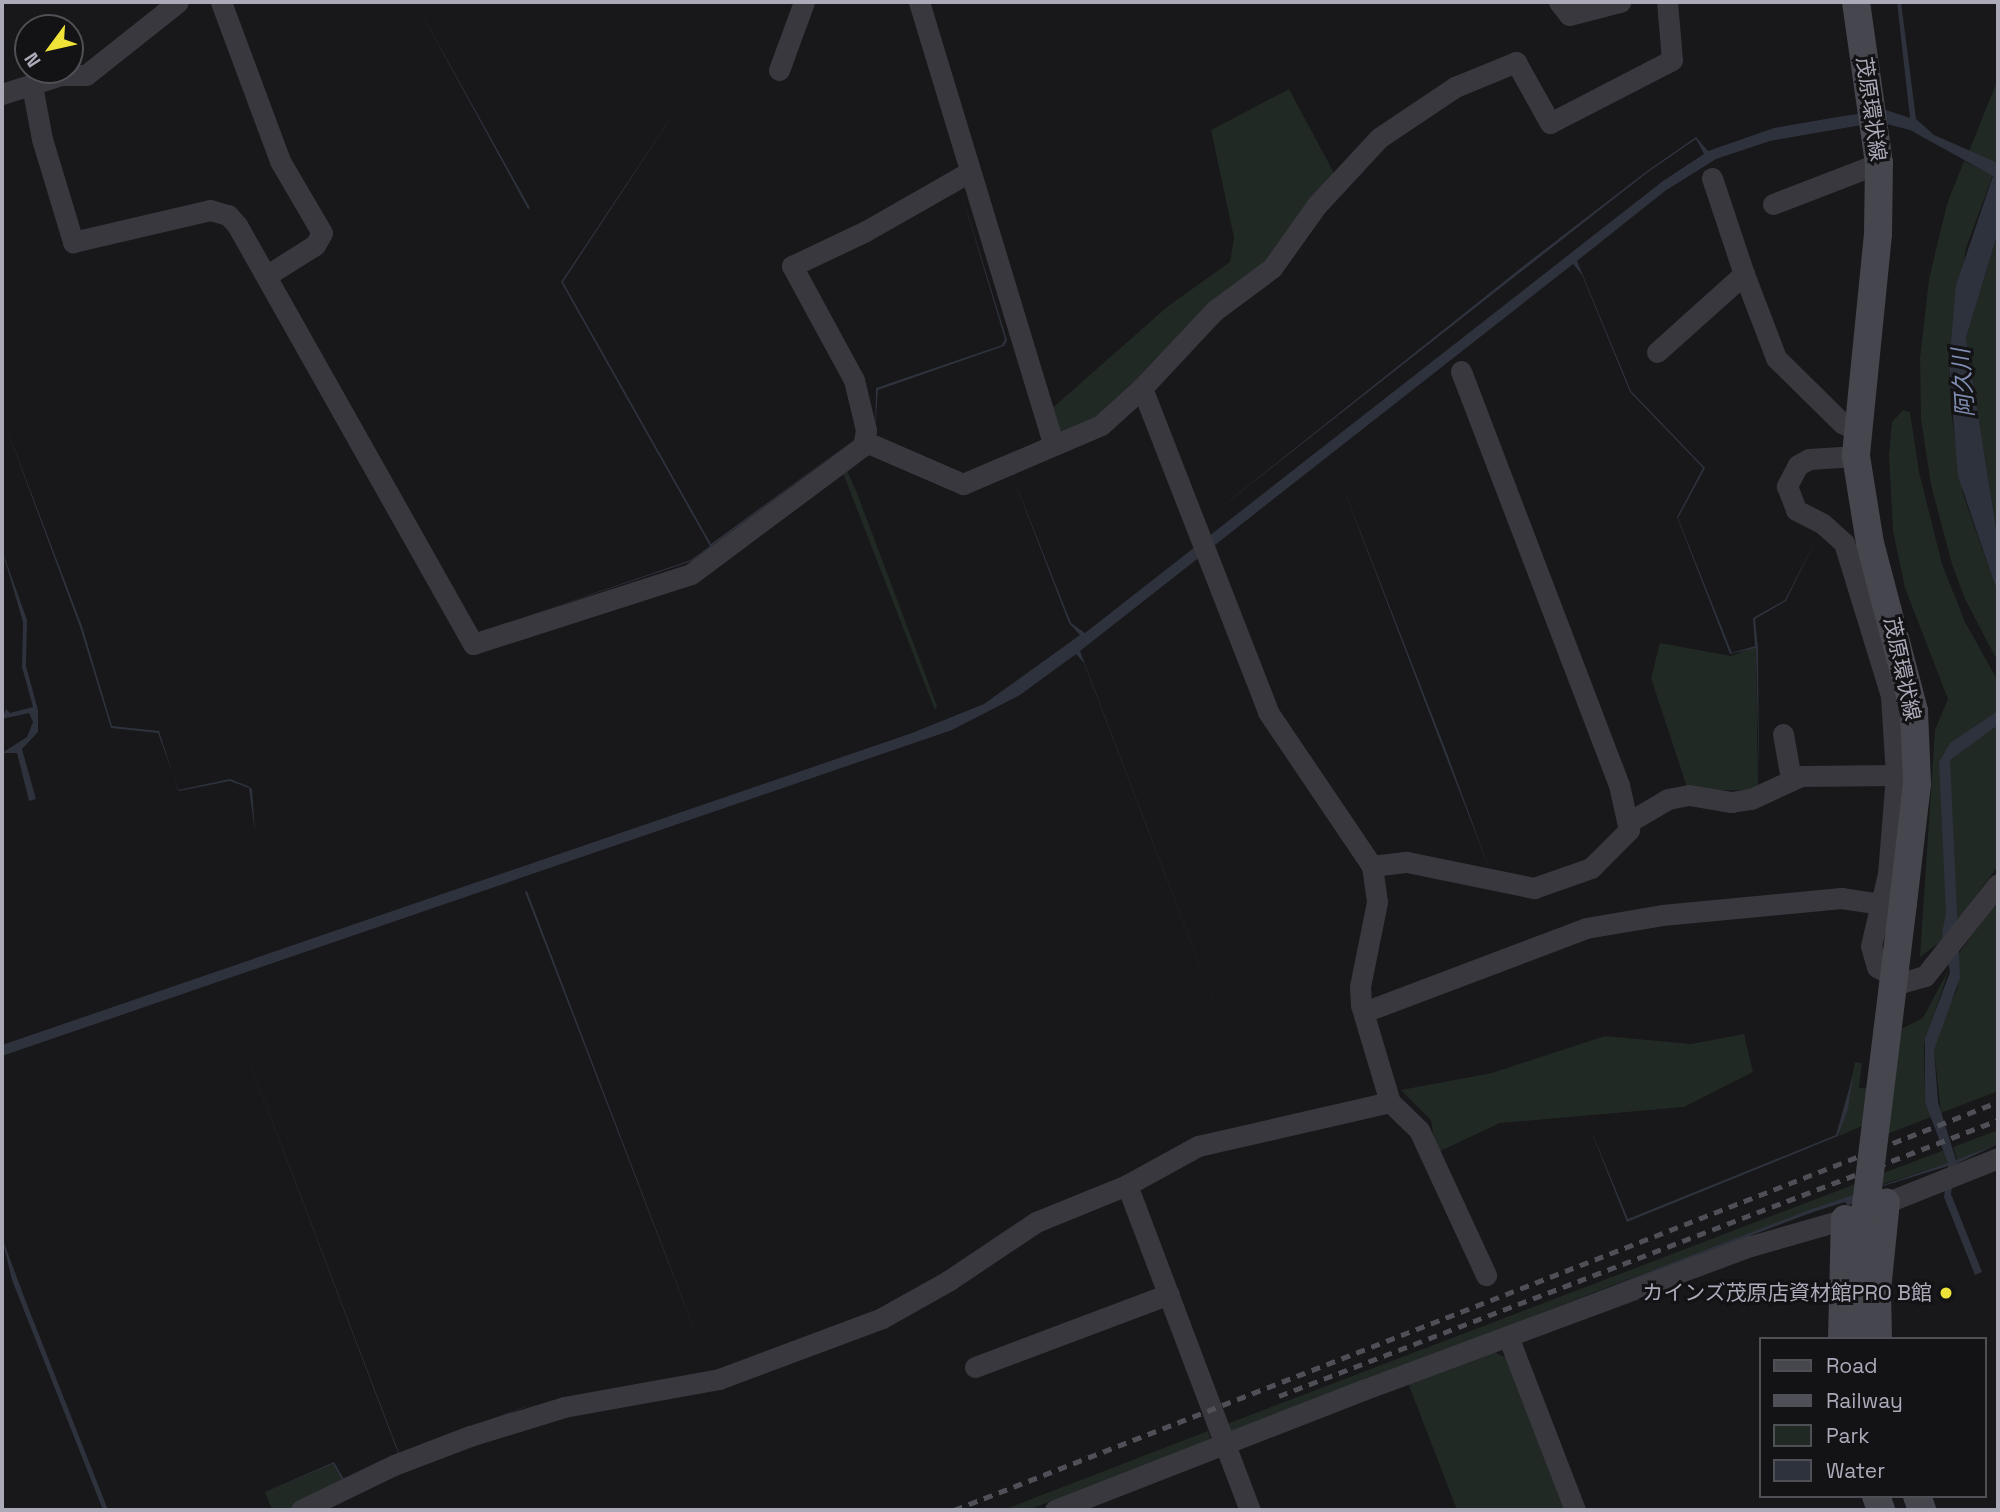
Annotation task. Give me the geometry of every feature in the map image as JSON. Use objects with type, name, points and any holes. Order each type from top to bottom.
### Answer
[{"type":"main road","name":"茂原環状線","points":[[1856,2],[1879,163],[1878,234],[1856,443],[1870,543],[1914,711],[1917,784],[1892,904],[1864,1221],[1861,1337]]},
{"type":"main road","points":[[1878,1337],[1877,1290],[1886,1202]]},
{"type":"main road","points":[[1842,1337],[1845,1219]]},
{"type":"street","points":[[2,94],[61,75],[91,72],[178,2]]},
{"type":"street","points":[[221,2],[279,161],[321,233],[315,245],[269,274]]},
{"type":"street","points":[[779,71],[803,2]]},
{"type":"street","points":[[919,2],[1053,444]]},
{"type":"street","points":[[1559,2],[1569,15],[1620,2]]},
{"type":"street","points":[[866,442],[963,484],[1110,420],[1214,311],[1264,277],[1316,206],[1379,138],[1455,87],[1517,62],[1550,122],[1672,60],[1667,2]]},
{"type":"street","points":[[32,86],[43,139],[73,243],[218,211],[237,225],[269,274],[473,644],[691,574],[866,442]]},
{"type":"street","points":[[1773,204],[1879,163]]},
{"type":"street","points":[[866,442],[855,380],[792,266],[864,232],[969,172]]},
{"type":"street","points":[[1712,178],[1776,358],[1842,423],[1856,443],[1798,465],[1787,486],[1797,510],[1833,531],[1850,557],[1891,695],[1896,775],[1892,904],[1871,946],[1873,957],[1884,975],[1914,982],[1934,968],[1998,884]]},
{"type":"street","points":[[1657,352],[1744,274]]},
{"type":"street","points":[[1372,866],[1407,862],[1534,888],[1591,868],[1629,830],[1619,785],[1461,371]]},
{"type":"street","points":[[1142,388],[1268,712],[1372,866],[1377,902],[1360,986],[1364,1012],[1390,1102],[1419,1130],[1486,1275]]},
{"type":"street","points":[[1783,734],[1791,779]]},
{"type":"street","points":[[1629,822],[1668,799],[1689,795],[1731,802],[1751,799],[1791,779],[1896,775]]},
{"type":"street","points":[[1364,1012],[1586,928],[1662,915],[1841,898],[1892,904]]},
{"type":"street","points":[[301,1510],[426,1451],[556,1410],[719,1379],[882,1318],[968,1269],[1036,1222],[1128,1185],[1198,1146],[1390,1102]]},
{"type":"street","points":[[1055,1510],[1751,1246],[1845,1219],[1998,1158]]},
{"type":"street","points":[[1128,1185],[1250,1510]]},
{"type":"street","points":[[975,1367],[1169,1294]]},
{"type":"street","points":[[1509,1339],[1575,1510]]},
{"type":"green space","points":[[1998,79],[1998,163],[1997,165],[1969,151]]},
{"type":"green space","points":[[1289,89],[1334,173],[1247,285],[1089,424],[1058,433],[1049,411],[1167,307],[1230,262],[1234,238],[1211,130]]},
{"type":"green space","points":[[1964,161],[1993,175],[1966,248],[1949,365],[1951,410],[1963,494],[1998,594],[1998,662],[1965,599],[1952,564],[1931,485],[1921,419],[1920,358],[1929,279],[1947,204]]},
{"type":"green space","points":[[1998,232],[1998,541],[1966,338]]},
{"type":"green space","points":[[1903,410],[1910,412],[1919,472],[1942,564],[1965,622],[1998,681],[1998,866],[1943,940],[1920,957],[1935,730],[1948,699],[1905,588],[1893,531],[1889,455],[1892,422]]},
{"type":"green space","points":[[841,468],[846,468],[857,493],[937,706],[935,710]]},
{"type":"green space","points":[[1660,643],[1731,656],[1756,647],[1758,790],[1688,790],[1651,678]]},
{"type":"green space","points":[[1998,900],[1998,1091],[1941,1113],[1934,1050],[1938,1031],[1958,987],[1959,953]]},
{"type":"green space","points":[[1949,969],[1924,1045],[1925,1102],[1931,1117],[1885,1135],[1899,1030],[1923,1018]]},
{"type":"green space","points":[[1744,1034],[1753,1072],[1684,1107],[1500,1123],[1436,1153],[1431,1120],[1401,1090],[1492,1073],[1605,1036],[1691,1044]]},
{"type":"green space","points":[[1855,1062],[1862,1063],[1859,1088],[1870,1088],[1866,1124],[1839,1136]]},
{"type":"green space","points":[[1998,1130],[1998,1144],[1957,1160],[1953,1147]]},
{"type":"green space","points":[[1944,1150],[1949,1163],[1880,1185],[1881,1174]]},
{"type":"green space","points":[[1858,1183],[1857,1196],[1613,1285],[1233,1433],[1227,1424]]},
{"type":"green space","points":[[1494,1352],[1507,1358],[1564,1510],[1457,1510],[1408,1383]]},
{"type":"green space","points":[[1208,1431],[1211,1441],[1028,1510],[1003,1510]]},
{"type":"green space","points":[[333,1464],[343,1482],[292,1510],[272,1510],[265,1492]]},
{"type":"water","points":[[415,2],[530,208],[528,209]]},
{"type":"water","name":"阿久川","points":[[1897,2],[1901,2],[1916,119],[1934,135],[1998,163],[1998,232],[1966,338],[1998,541],[1998,594],[1958,476],[1949,365],[1956,285],[1993,176],[1910,130],[1879,122],[1770,141],[1716,159],[1665,191],[1577,261],[1631,391],[1705,468],[1678,518],[1732,653],[1755,646],[1753,618],[1785,600],[1816,539],[1786,601],[1755,619],[1758,648],[1759,782],[1756,648],[1730,654],[1677,517],[1703,468],[1630,392],[1582,275],[1573,264],[1080,651],[1260,1123],[1084,663],[1076,654],[1020,695],[952,730],[2,1056],[2,1045],[912,733],[984,704],[1080,635],[1069,623],[1011,472],[1071,623],[1085,633],[1663,181],[1704,154],[1696,139],[1648,172],[1205,520],[1526,264],[1647,171],[1696,137],[1708,151],[1774,128],[1843,116],[1886,110],[1910,118]]},
{"type":"water","points":[[680,104],[563,282],[711,544],[856,438],[692,561],[477,633],[691,560],[710,546],[561,282]]},
{"type":"water","points":[[960,189],[1007,340],[1004,346],[878,390],[875,430],[876,388],[1002,345],[1005,339]]},
{"type":"water","points":[[2,416],[82,626],[112,726],[159,731],[173,774],[158,733],[111,728],[80,627]]},
{"type":"water","points":[[1336,469],[1445,748],[1491,873],[1443,749]]},
{"type":"water","points":[[2,550],[27,620],[26,666],[38,710],[38,732],[22,749],[36,799],[29,801],[17,753],[2,753],[27,737],[33,722],[29,713],[2,719],[6,709],[10,713],[33,707],[22,667],[23,622]]},
{"type":"water","points":[[1998,711],[1998,725],[1950,760],[1960,978],[1934,1050],[1938,1102],[1956,1160],[1998,1144],[1956,1164],[1951,1194],[1982,1272],[1975,1275],[1944,1197],[1948,1166],[1880,1187],[1848,1206],[1845,1202],[1813,1212],[1433,1355],[1812,1209],[1948,1163],[1925,1102],[1925,1039],[1950,972],[1942,933],[1946,913],[1939,762],[1950,743]]},
{"type":"water","points":[[230,779],[248,786],[252,789],[255,832],[249,788],[230,781],[179,790]]},
{"type":"water","points":[[527,891],[711,1373],[525,892]]},
{"type":"water","points":[[226,1000],[399,1453],[535,1403],[343,1482],[333,1464],[265,1492],[334,1462],[344,1479],[398,1453]]},
{"type":"water","points":[[1853,1075],[1848,1109],[1838,1136],[1627,1222],[1588,1123],[1628,1219],[1836,1135]]},
{"type":"water","points":[[2,1238],[108,1510],[103,1510],[12,1280]]},
{"type":"railway","points":[[954,1510],[1998,1102]]},
{"type":"railway","points":[[1279,1396],[1998,1120]]},
{"type":"place","name":"カインズ茂原店資材館PRO B館","points":[[1946,1293]]}]
